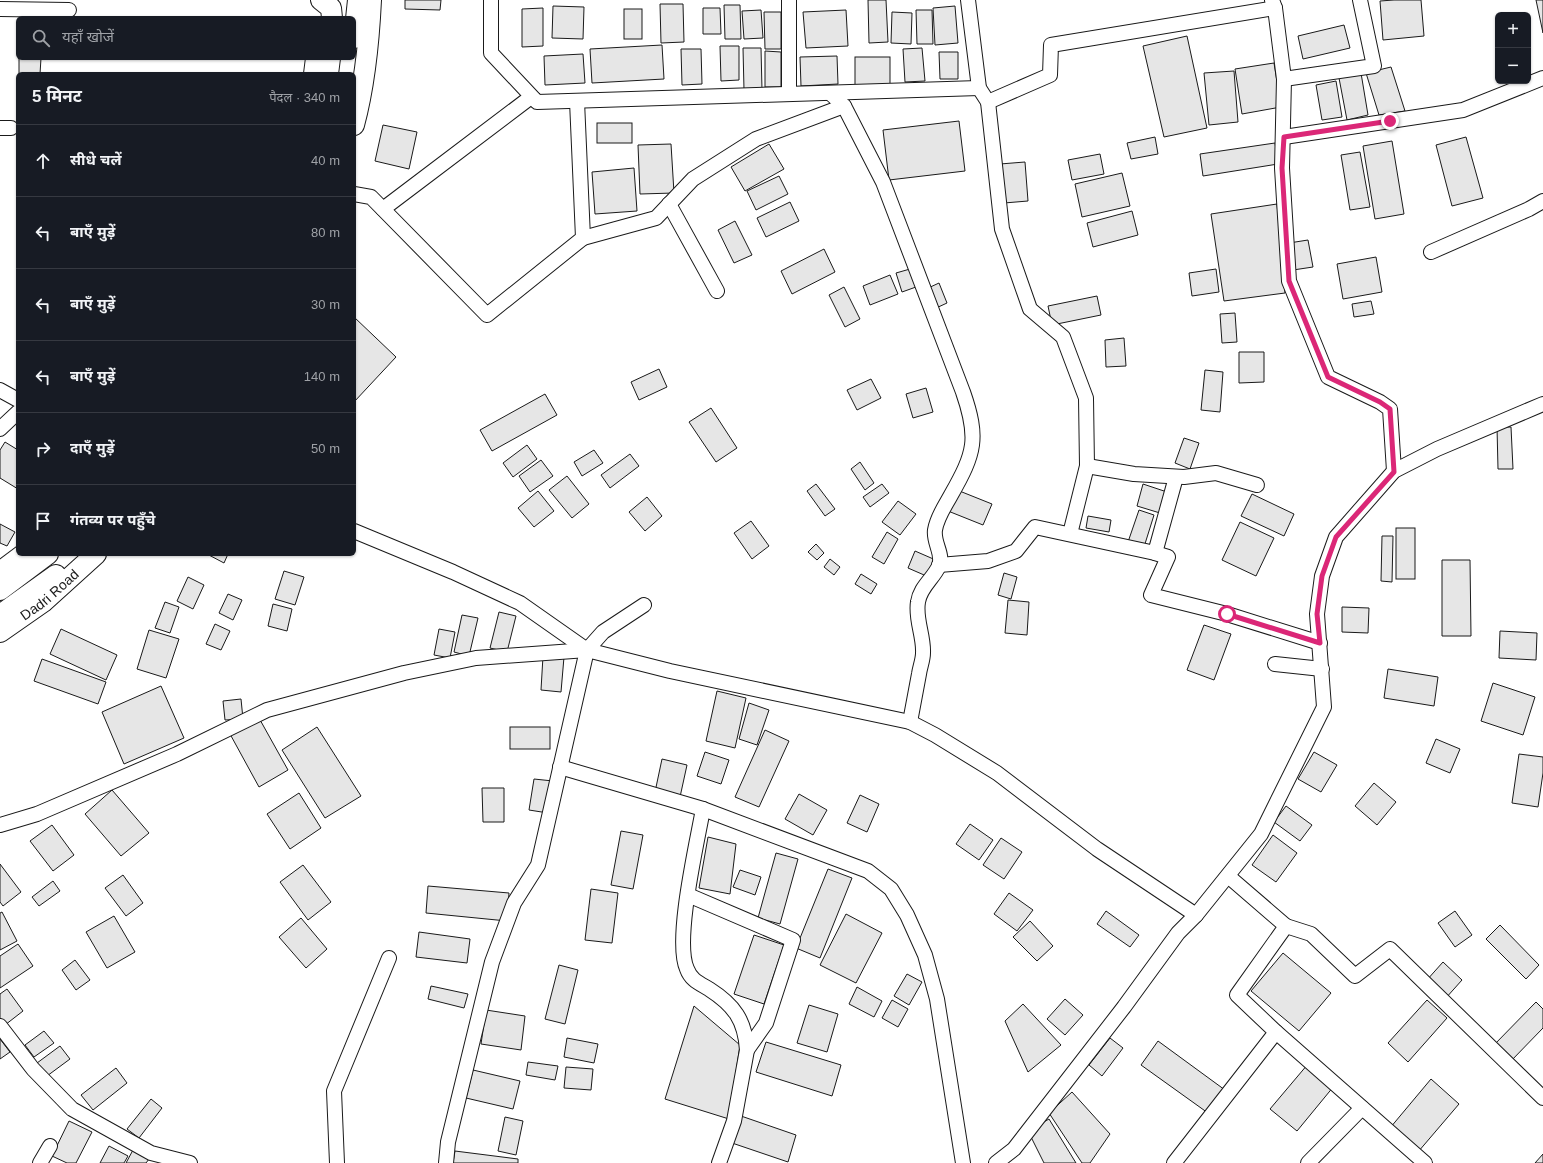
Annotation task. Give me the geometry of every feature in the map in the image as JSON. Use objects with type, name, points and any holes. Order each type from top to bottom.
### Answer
[{"type":"street","points":[[319,16],[321,0]]},
{"type":"street","points":[[321,0],[331,8],[332,16]]},
{"type":"street","points":[[336,16],[338,0]]},
{"type":"street","points":[[356,116],[358,108],[358,0]]},
{"type":"street","points":[[359,38],[371,0]]},
{"type":"street","points":[[491,0],[491,53],[537,102],[979,88]]},
{"type":"street","points":[[789,0],[789,94]]},
{"type":"street","points":[[968,0],[979,88],[988,102],[1002,229],[1030,309],[1063,337],[1086,398],[1087,466],[1070,534]]},
{"type":"street","points":[[1284,79],[1374,66],[1360,0]]},
{"type":"street","points":[[988,102],[1050,74],[1051,45],[1273,4],[1284,79],[1284,137],[1282,168],[1289,281],[1328,377],[1380,402],[1390,409],[1394,472]]},
{"type":"street","points":[[0,8],[69,10]]},
{"type":"street","points":[[314,72],[316,60]]},
{"type":"street","points":[[328,72],[330,60]]},
{"type":"street","points":[[350,72],[352,60]]},
{"type":"street","points":[[1284,137],[1463,110],[1543,78]]},
{"type":"street","points":[[830,93],[844,106],[883,182],[963,392],[973,425],[972,446],[967,467],[939,516],[934,531],[935,544],[940,559],[939,564],[933,577],[925,585],[918,602],[917,613],[923,654],[910,722]]},
{"type":"street","points":[[383,209],[531,96]]},
{"type":"street","points":[[577,101],[583,238]]},
{"type":"street","points":[[356,194],[371,197],[487,315],[583,238],[656,218],[693,179],[756,139],[844,106]]},
{"type":"street","points":[[1431,252],[1543,201]]},
{"type":"street","points":[[669,204],[717,291]]},
{"type":"street","points":[[0,390],[16,399]]},
{"type":"street","points":[[996,1163],[1014,1149],[1124,1007],[1178,933],[1196,915],[1261,834],[1324,707],[1317,614],[1322,576],[1336,537],[1394,472],[1437,449],[1543,404]]},
{"type":"street","points":[[0,430],[16,414]]},
{"type":"street","points":[[1087,466],[1134,474],[1176,477],[1216,473],[1257,485]]},
{"type":"street","points":[[1155,553],[1176,477]]},
{"type":"street","points":[[939,564],[988,561],[1016,551],[1035,527],[1070,534],[1168,557],[1151,595],[1227,614],[1320,643]]},
{"type":"street","points":[[356,532],[453,572],[520,603],[587,650]]},
{"type":"street","points":[[0,572],[21,556]]},
{"type":"street","points":[[0,590],[45,556]]},
{"type":"street","points":[[0,615],[50,580],[75,556]]},
{"type":"street","name":"Dadri Road","points":[[0,632],[43,602],[94,556]]},
{"type":"street","points":[[446,1163],[448,1142],[492,962],[514,903],[538,864],[587,650],[603,632],[644,605]]},
{"type":"street","points":[[0,825],[36,814],[170,757],[268,710],[404,673],[476,658],[587,650],[670,671],[910,722],[936,735],[997,773],[1097,849],[1196,915]]},
{"type":"street","points":[[1275,664],[1322,669]]},
{"type":"street","points":[[560,767],[703,809],[868,871],[891,889],[907,915],[925,955],[938,999],[963,1163]]},
{"type":"street","points":[[703,809],[684,925],[684,960],[692,979],[719,995],[735,1010],[745,1033],[747,1050],[734,1121],[719,1163]]},
{"type":"street","points":[[1228,876],[1286,926],[1311,934],[1355,976],[1390,949],[1543,1098]]},
{"type":"street","points":[[688,895],[793,940],[766,1023],[747,1050]]},
{"type":"street","points":[[1286,926],[1238,995],[1276,1032],[1425,1163]]},
{"type":"street","points":[[337,1163],[334,1091],[389,958]]},
{"type":"street","points":[[0,1026],[34,1069],[72,1109],[151,1153],[190,1163]]},
{"type":"street","points":[[1174,1163],[1276,1032]]},
{"type":"street","points":[[1308,1163],[1362,1108]]},
{"type":"street","points":[[40,1163],[50,1146]]},
{"type":"building","points":[[405,0],[441,0],[440,10],[405,9]]},
{"type":"building","points":[[868,0],[886,0],[888,42],[869,43]]},
{"type":"building","points":[[1421,0],[1424,36],[1383,40],[1380,1]]},
{"type":"building","points":[[1536,0],[1543,0],[1543,33]]},
{"type":"building","points":[[660,4],[683,4],[684,42],[661,43]]},
{"type":"building","points":[[724,5],[740,5],[741,39],[725,39]]},
{"type":"building","points":[[553,6],[584,7],[583,39],[552,38]]},
{"type":"building","points":[[955,6],[958,43],[935,45],[933,8]]},
{"type":"building","points":[[543,8],[543,46],[522,47],[522,9]]},
{"type":"building","points":[[703,8],[720,8],[721,34],[703,34]]},
{"type":"building","points":[[624,9],[642,9],[642,39],[624,39]]},
{"type":"building","points":[[761,10],[763,38],[744,39],[742,11]]},
{"type":"building","points":[[846,10],[848,46],[806,48],[803,12]]},
{"type":"building","points":[[916,10],[932,10],[933,44],[917,44]]},
{"type":"building","points":[[764,12],[781,12],[781,49],[765,49]]},
{"type":"building","points":[[892,12],[912,13],[911,44],[891,43]]},
{"type":"building","points":[[1344,25],[1350,48],[1303,59],[1298,36]]},
{"type":"building","points":[[1187,36],[1207,128],[1164,137],[1143,46]]},
{"type":"building","points":[[662,45],[664,79],[592,83],[590,49]]},
{"type":"building","points":[[720,46],[739,46],[739,80],[721,81]]},
{"type":"building","points":[[743,48],[761,48],[762,90],[744,90]]},
{"type":"building","points":[[922,48],[925,81],[905,82],[903,49]]},
{"type":"building","points":[[681,49],[701,49],[702,84],[682,85]]},
{"type":"building","points":[[765,51],[781,52],[781,87],[765,87]]},
{"type":"building","points":[[939,52],[958,52],[958,79],[940,79]]},
{"type":"building","points":[[583,54],[585,83],[545,85],[544,56]]},
{"type":"building","points":[[837,56],[838,84],[801,86],[800,57]]},
{"type":"building","points":[[855,57],[890,57],[890,87],[855,87]]},
{"type":"building","points":[[19,60],[41,60],[40,72],[19,72]]},
{"type":"building","points":[[1274,63],[1281,107],[1242,114],[1235,69]]},
{"type":"building","points":[[1391,67],[1405,111],[1379,115],[1366,73]]},
{"type":"building","points":[[1234,71],[1238,122],[1209,125],[1204,73]]},
{"type":"building","points":[[1361,73],[1368,115],[1347,120],[1339,78]]},
{"type":"building","points":[[1336,81],[1342,117],[1322,120],[1316,85]]},
{"type":"building","points":[[959,121],[965,171],[889,180],[883,130]]},
{"type":"building","points":[[597,123],[632,123],[632,143],[597,143]]},
{"type":"building","points":[[383,125],[417,132],[409,169],[375,161]]},
{"type":"building","points":[[1155,137],[1158,154],[1131,159],[1127,143]]},
{"type":"building","points":[[1466,137],[1483,198],[1452,206],[1436,145]]},
{"type":"building","points":[[1392,141],[1404,214],[1375,219],[1363,146]]},
{"type":"building","points":[[1275,143],[1278,164],[1203,176],[1200,154]]},
{"type":"building","points":[[671,144],[674,193],[640,194],[638,145]]},
{"type":"building","points":[[769,144],[784,169],[745,191],[731,167]]},
{"type":"building","points":[[1360,152],[1370,207],[1350,210],[1341,155]]},
{"type":"building","points":[[1100,154],[1104,174],[1072,180],[1068,160]]},
{"type":"building","points":[[1025,162],[1028,201],[1004,203],[1000,164]]},
{"type":"building","points":[[634,168],[637,211],[595,214],[592,172]]},
{"type":"building","points":[[1122,173],[1130,206],[1082,217],[1075,184]]},
{"type":"building","points":[[779,176],[788,194],[756,210],[747,191]]},
{"type":"building","points":[[790,202],[799,221],[766,237],[757,218]]},
{"type":"building","points":[[1277,204],[1285,293],[1224,301],[1211,214]]},
{"type":"building","points":[[1132,211],[1138,235],[1093,247],[1087,223]]},
{"type":"building","points":[[735,221],[752,255],[734,263],[718,230]]},
{"type":"building","points":[[1308,240],[1313,267],[1293,270],[1289,243]]},
{"type":"building","points":[[824,249],[835,272],[792,294],[781,271]]},
{"type":"building","points":[[1376,257],[1382,292],[1343,299],[1337,264]]},
{"type":"building","points":[[910,269],[916,287],[902,292],[896,273]]},
{"type":"building","points":[[1216,269],[1219,292],[1192,296],[1189,273]]},
{"type":"building","points":[[890,275],[898,294],[870,305],[863,286]]},
{"type":"building","points":[[939,283],[947,303],[934,309],[926,289]]},
{"type":"building","points":[[844,287],[860,319],[845,327],[829,295]]},
{"type":"building","points":[[1097,296],[1101,315],[1052,325],[1048,306]]},
{"type":"building","points":[[1371,301],[1374,314],[1354,317],[1352,304]]},
{"type":"building","points":[[1235,313],[1237,342],[1222,343],[1220,314]]},
{"type":"building","points":[[356,319],[396,357],[356,400]]},
{"type":"building","points":[[1124,338],[1126,366],[1106,367],[1105,340]]},
{"type":"building","points":[[1239,352],[1264,352],[1264,382],[1239,383]]},
{"type":"building","points":[[659,369],[667,387],[639,400],[631,382]]},
{"type":"building","points":[[1205,370],[1223,372],[1220,412],[1201,410]]},
{"type":"building","points":[[871,379],[881,398],[857,410],[847,390]]},
{"type":"building","points":[[926,388],[933,412],[913,418],[906,394]]},
{"type":"building","points":[[545,394],[557,415],[492,451],[480,430]]},
{"type":"building","points":[[711,408],[737,448],[716,462],[689,422]]},
{"type":"building","points":[[1497,427],[1511,427],[1513,469],[1498,469]]},
{"type":"building","points":[[1184,438],[1199,443],[1190,469],[1175,463]]},
{"type":"building","points":[[5,442],[16,449],[16,488],[0,478],[0,450]]},
{"type":"building","points":[[527,445],[537,459],[513,477],[503,463]]},
{"type":"building","points":[[594,450],[603,463],[582,476],[574,462]]},
{"type":"building","points":[[630,454],[639,466],[610,488],[601,475]]},
{"type":"building","points":[[541,460],[553,476],[530,492],[519,476]]},
{"type":"building","points":[[860,462],[874,483],[865,490],[851,469]]},
{"type":"building","points":[[567,476],[589,504],[572,518],[549,490]]},
{"type":"building","points":[[816,484],[835,509],[825,516],[807,491]]},
{"type":"building","points":[[882,484],[889,493],[870,507],[863,497]]},
{"type":"building","points":[[1143,484],[1167,492],[1160,513],[1137,506]]},
{"type":"building","points":[[957,490],[992,504],[983,525],[948,511]]},
{"type":"building","points":[[538,491],[554,511],[534,527],[518,508]]},
{"type":"building","points":[[1252,494],[1294,514],[1284,536],[1241,516]]},
{"type":"building","points":[[647,497],[662,516],[645,531],[629,512]]},
{"type":"building","points":[[898,501],[916,514],[900,535],[882,522]]},
{"type":"building","points":[[1139,510],[1154,515],[1144,547],[1128,542]]},
{"type":"building","points":[[1088,516],[1111,520],[1109,532],[1086,528]]},
{"type":"building","points":[[751,521],[769,546],[752,559],[734,533]]},
{"type":"building","points":[[1240,522],[1274,538],[1256,576],[1222,560]]},
{"type":"building","points":[[0,524],[15,532],[7,546],[0,543]]},
{"type":"building","points":[[1396,528],[1415,528],[1415,579],[1396,579]]},
{"type":"building","points":[[887,532],[898,539],[884,564],[872,557]]},
{"type":"building","points":[[1382,536],[1393,536],[1392,582],[1381,581]]},
{"type":"building","points":[[816,544],[824,553],[817,560],[808,552]]},
{"type":"building","points":[[915,551],[938,561],[931,578],[908,568]]},
{"type":"building","points":[[211,556],[227,556],[224,563]]},
{"type":"building","points":[[830,559],[840,567],[834,575],[824,567]]},
{"type":"building","points":[[1442,560],[1470,560],[1471,636],[1442,636]]},
{"type":"building","points":[[284,571],[304,577],[295,605],[275,599]]},
{"type":"building","points":[[1004,573],[1017,577],[1011,599],[998,595]]},
{"type":"building","points":[[861,574],[877,584],[871,594],[855,584]]},
{"type":"building","points":[[188,577],[204,585],[193,609],[177,601]]},
{"type":"building","points":[[228,594],[242,600],[233,620],[219,613]]},
{"type":"building","points":[[1008,600],[1029,602],[1027,635],[1005,633]]},
{"type":"building","points":[[165,602],[179,607],[170,633],[155,628]]},
{"type":"building","points":[[273,604],[292,609],[287,631],[268,626]]},
{"type":"building","points":[[1342,607],[1369,608],[1368,633],[1342,632]]},
{"type":"building","points":[[499,612],[516,616],[507,652],[490,648]]},
{"type":"building","points":[[462,615],[478,618],[469,656],[454,652]]},
{"type":"building","points":[[215,624],[230,631],[221,650],[206,644]]},
{"type":"building","points":[[1204,625],[1231,634],[1214,680],[1187,670]]},
{"type":"building","points":[[61,629],[117,655],[106,680],[50,654]]},
{"type":"building","points":[[439,629],[455,632],[450,658],[434,655]]},
{"type":"building","points":[[149,630],[179,639],[166,678],[137,669]]},
{"type":"building","points":[[1500,631],[1537,633],[1536,660],[1499,658]]},
{"type":"building","points":[[543,656],[564,657],[561,692],[541,690]]},
{"type":"building","points":[[42,659],[106,682],[98,704],[34,681]]},
{"type":"building","points":[[1388,669],[1438,677],[1434,706],[1384,698]]},
{"type":"building","points":[[1493,683],[1535,697],[1523,735],[1481,721]]},
{"type":"building","points":[[161,686],[184,738],[124,764],[102,712]]},
{"type":"building","points":[[717,691],[746,698],[735,748],[706,741]]},
{"type":"building","points":[[241,699],[243,719],[225,720],[223,701]]},
{"type":"building","points":[[749,703],[769,710],[757,745],[739,739]]},
{"type":"building","points":[[259,718],[288,770],[259,787],[230,734]]},
{"type":"building","points":[[317,727],[361,796],[325,818],[282,750]]},
{"type":"building","points":[[510,727],[550,727],[550,749],[510,749]]},
{"type":"building","points":[[765,730],[789,741],[759,807],[735,797]]},
{"type":"building","points":[[1436,739],[1460,749],[1450,773],[1426,763]]},
{"type":"building","points":[[705,752],[729,760],[721,784],[697,776]]},
{"type":"building","points":[[1314,752],[1337,765],[1321,792],[1298,779]]},
{"type":"building","points":[[1519,754],[1543,757],[1543,773],[1538,807],[1512,803]]},
{"type":"building","points":[[662,759],[687,765],[680,797],[655,792]]},
{"type":"building","points":[[534,779],[553,781],[548,813],[529,810]]},
{"type":"building","points":[[1374,783],[1396,802],[1377,825],[1355,806]]},
{"type":"building","points":[[482,788],[504,788],[504,822],[483,822]]},
{"type":"building","points":[[112,790],[149,833],[121,856],[85,814]]},
{"type":"building","points":[[299,793],[321,828],[290,849],[267,814]]},
{"type":"building","points":[[799,794],[827,810],[813,835],[785,819]]},
{"type":"building","points":[[860,795],[879,804],[867,832],[847,823]]},
{"type":"building","points":[[1286,806],[1312,825],[1300,841],[1274,822]]},
{"type":"building","points":[[970,824],[993,840],[979,860],[956,844]]},
{"type":"building","points":[[52,825],[74,855],[53,871],[30,841]]},
{"type":"building","points":[[621,831],[643,835],[633,889],[611,885]]},
{"type":"building","points":[[1273,835],[1297,853],[1276,882],[1252,865]]},
{"type":"building","points":[[708,837],[736,844],[730,894],[699,888]]},
{"type":"building","points":[[1001,838],[1022,852],[1004,879],[983,865]]},
{"type":"building","points":[[776,853],[798,859],[780,924],[758,918]]},
{"type":"building","points":[[0,864],[21,892],[3,906],[0,902]]},
{"type":"building","points":[[303,865],[331,902],[308,920],[280,882]]},
{"type":"building","points":[[828,869],[852,878],[820,958],[796,948]]},
{"type":"building","points":[[740,870],[761,877],[755,895],[733,887]]},
{"type":"building","points":[[123,875],[143,903],[126,916],[105,888]]},
{"type":"building","points":[[53,881],[60,891],[39,906],[32,897]]},
{"type":"building","points":[[428,886],[509,893],[507,921],[426,913]]},
{"type":"building","points":[[591,889],[618,893],[612,943],[585,940]]},
{"type":"building","points":[[1009,893],[1033,910],[1017,931],[994,914]]},
{"type":"building","points":[[1106,911],[1139,935],[1130,947],[1097,924]]},
{"type":"building","points":[[1455,911],[1472,935],[1455,947],[1438,923]]},
{"type":"building","points":[[2,912],[17,941],[0,950],[0,913]]},
{"type":"building","points":[[846,914],[882,933],[856,983],[820,965]]},
{"type":"building","points":[[114,916],[135,952],[107,968],[86,932]]},
{"type":"building","points":[[301,918],[327,949],[306,968],[279,937]]},
{"type":"building","points":[[1030,921],[1053,946],[1037,961],[1013,937]]},
{"type":"building","points":[[1500,925],[1539,965],[1526,979],[1486,939]]},
{"type":"building","points":[[419,932],[470,939],[467,963],[416,957]]},
{"type":"building","points":[[754,935],[784,945],[764,1004],[734,994]]},
{"type":"building","points":[[18,944],[33,966],[0,988],[0,956]]},
{"type":"building","points":[[1283,953],[1331,993],[1299,1031],[1251,991]]},
{"type":"building","points":[[75,960],[90,980],[76,990],[62,970]]},
{"type":"building","points":[[1443,962],[1462,980],[1445,999],[1426,981]]},
{"type":"building","points":[[559,965],[578,970],[565,1024],[545,1019]]},
{"type":"building","points":[[907,974],[922,982],[909,1005],[894,996]]},
{"type":"building","points":[[431,986],[468,994],[464,1008],[428,999]]},
{"type":"building","points":[[857,987],[882,1001],[874,1017],[849,1004]]},
{"type":"building","points":[[7,989],[23,1011],[5,1025],[0,1018],[0,994]]},
{"type":"building","points":[[1065,999],[1083,1015],[1065,1035],[1047,1019]]},
{"type":"building","points":[[892,1000],[908,1009],[898,1027],[882,1018]]},
{"type":"building","points":[[1427,1000],[1447,1018],[1408,1062],[1388,1043]]},
{"type":"building","points":[[1536,1002],[1543,1009],[1543,1028],[1510,1062],[1493,1046]]},
{"type":"building","points":[[1023,1004],[1061,1045],[1028,1072],[1005,1021]]},
{"type":"building","points":[[809,1005],[838,1014],[827,1052],[797,1043]]},
{"type":"building","points":[[694,1006],[740,1045],[729,1119],[665,1099]]},
{"type":"building","points":[[486,1010],[525,1016],[521,1050],[481,1044]]},
{"type":"building","points":[[44,1031],[54,1043],[34,1057],[25,1045]]},
{"type":"building","points":[[567,1038],[598,1044],[594,1063],[564,1057]]},
{"type":"building","points":[[1110,1038],[1123,1048],[1102,1076],[1089,1065]]},
{"type":"building","points":[[0,1039],[10,1052],[0,1059]]},
{"type":"building","points":[[1158,1041],[1225,1090],[1208,1113],[1141,1065]]},
{"type":"building","points":[[766,1042],[841,1065],[832,1096],[756,1072]]},
{"type":"building","points":[[60,1046],[70,1059],[47,1076],[37,1063]]},
{"type":"building","points":[[528,1062],[558,1066],[555,1080],[526,1075]]},
{"type":"building","points":[[1308,1064],[1334,1086],[1297,1131],[1270,1109]]},
{"type":"building","points":[[566,1067],[593,1069],[591,1090],[564,1088]]},
{"type":"building","points":[[116,1068],[127,1083],[93,1110],[81,1095]]},
{"type":"building","points":[[473,1070],[520,1081],[513,1109],[466,1098]]},
{"type":"building","points":[[1431,1079],[1459,1104],[1418,1152],[1390,1128]]},
{"type":"building","points":[[1072,1092],[1110,1134],[1090,1163],[1082,1163],[1049,1113]]},
{"type":"building","points":[[151,1099],[162,1108],[139,1138],[127,1129]]},
{"type":"building","points":[[741,1116],[796,1135],[788,1162],[732,1143]]},
{"type":"building","points":[[505,1117],[523,1121],[516,1155],[498,1151]]},
{"type":"building","points":[[1049,1119],[1076,1163],[1044,1163],[1028,1131]]},
{"type":"building","points":[[69,1121],[92,1132],[76,1163],[67,1163],[52,1156]]},
{"type":"building","points":[[109,1146],[128,1156],[124,1163],[100,1163]]},
{"type":"building","points":[[133,1150],[149,1159],[146,1163],[126,1163]]},
{"type":"building","points":[[455,1151],[518,1159],[518,1163],[453,1163]]},
{"type":"building","points":[[1543,1154],[1543,1163],[1535,1163]]},
{"type":"route","points":[[1227,614],[1320,643],[1317,614],[1322,576],[1336,537],[1394,472],[1390,409],[1380,402],[1328,377],[1289,281],[1282,168],[1284,137],[1390,121]]}]
